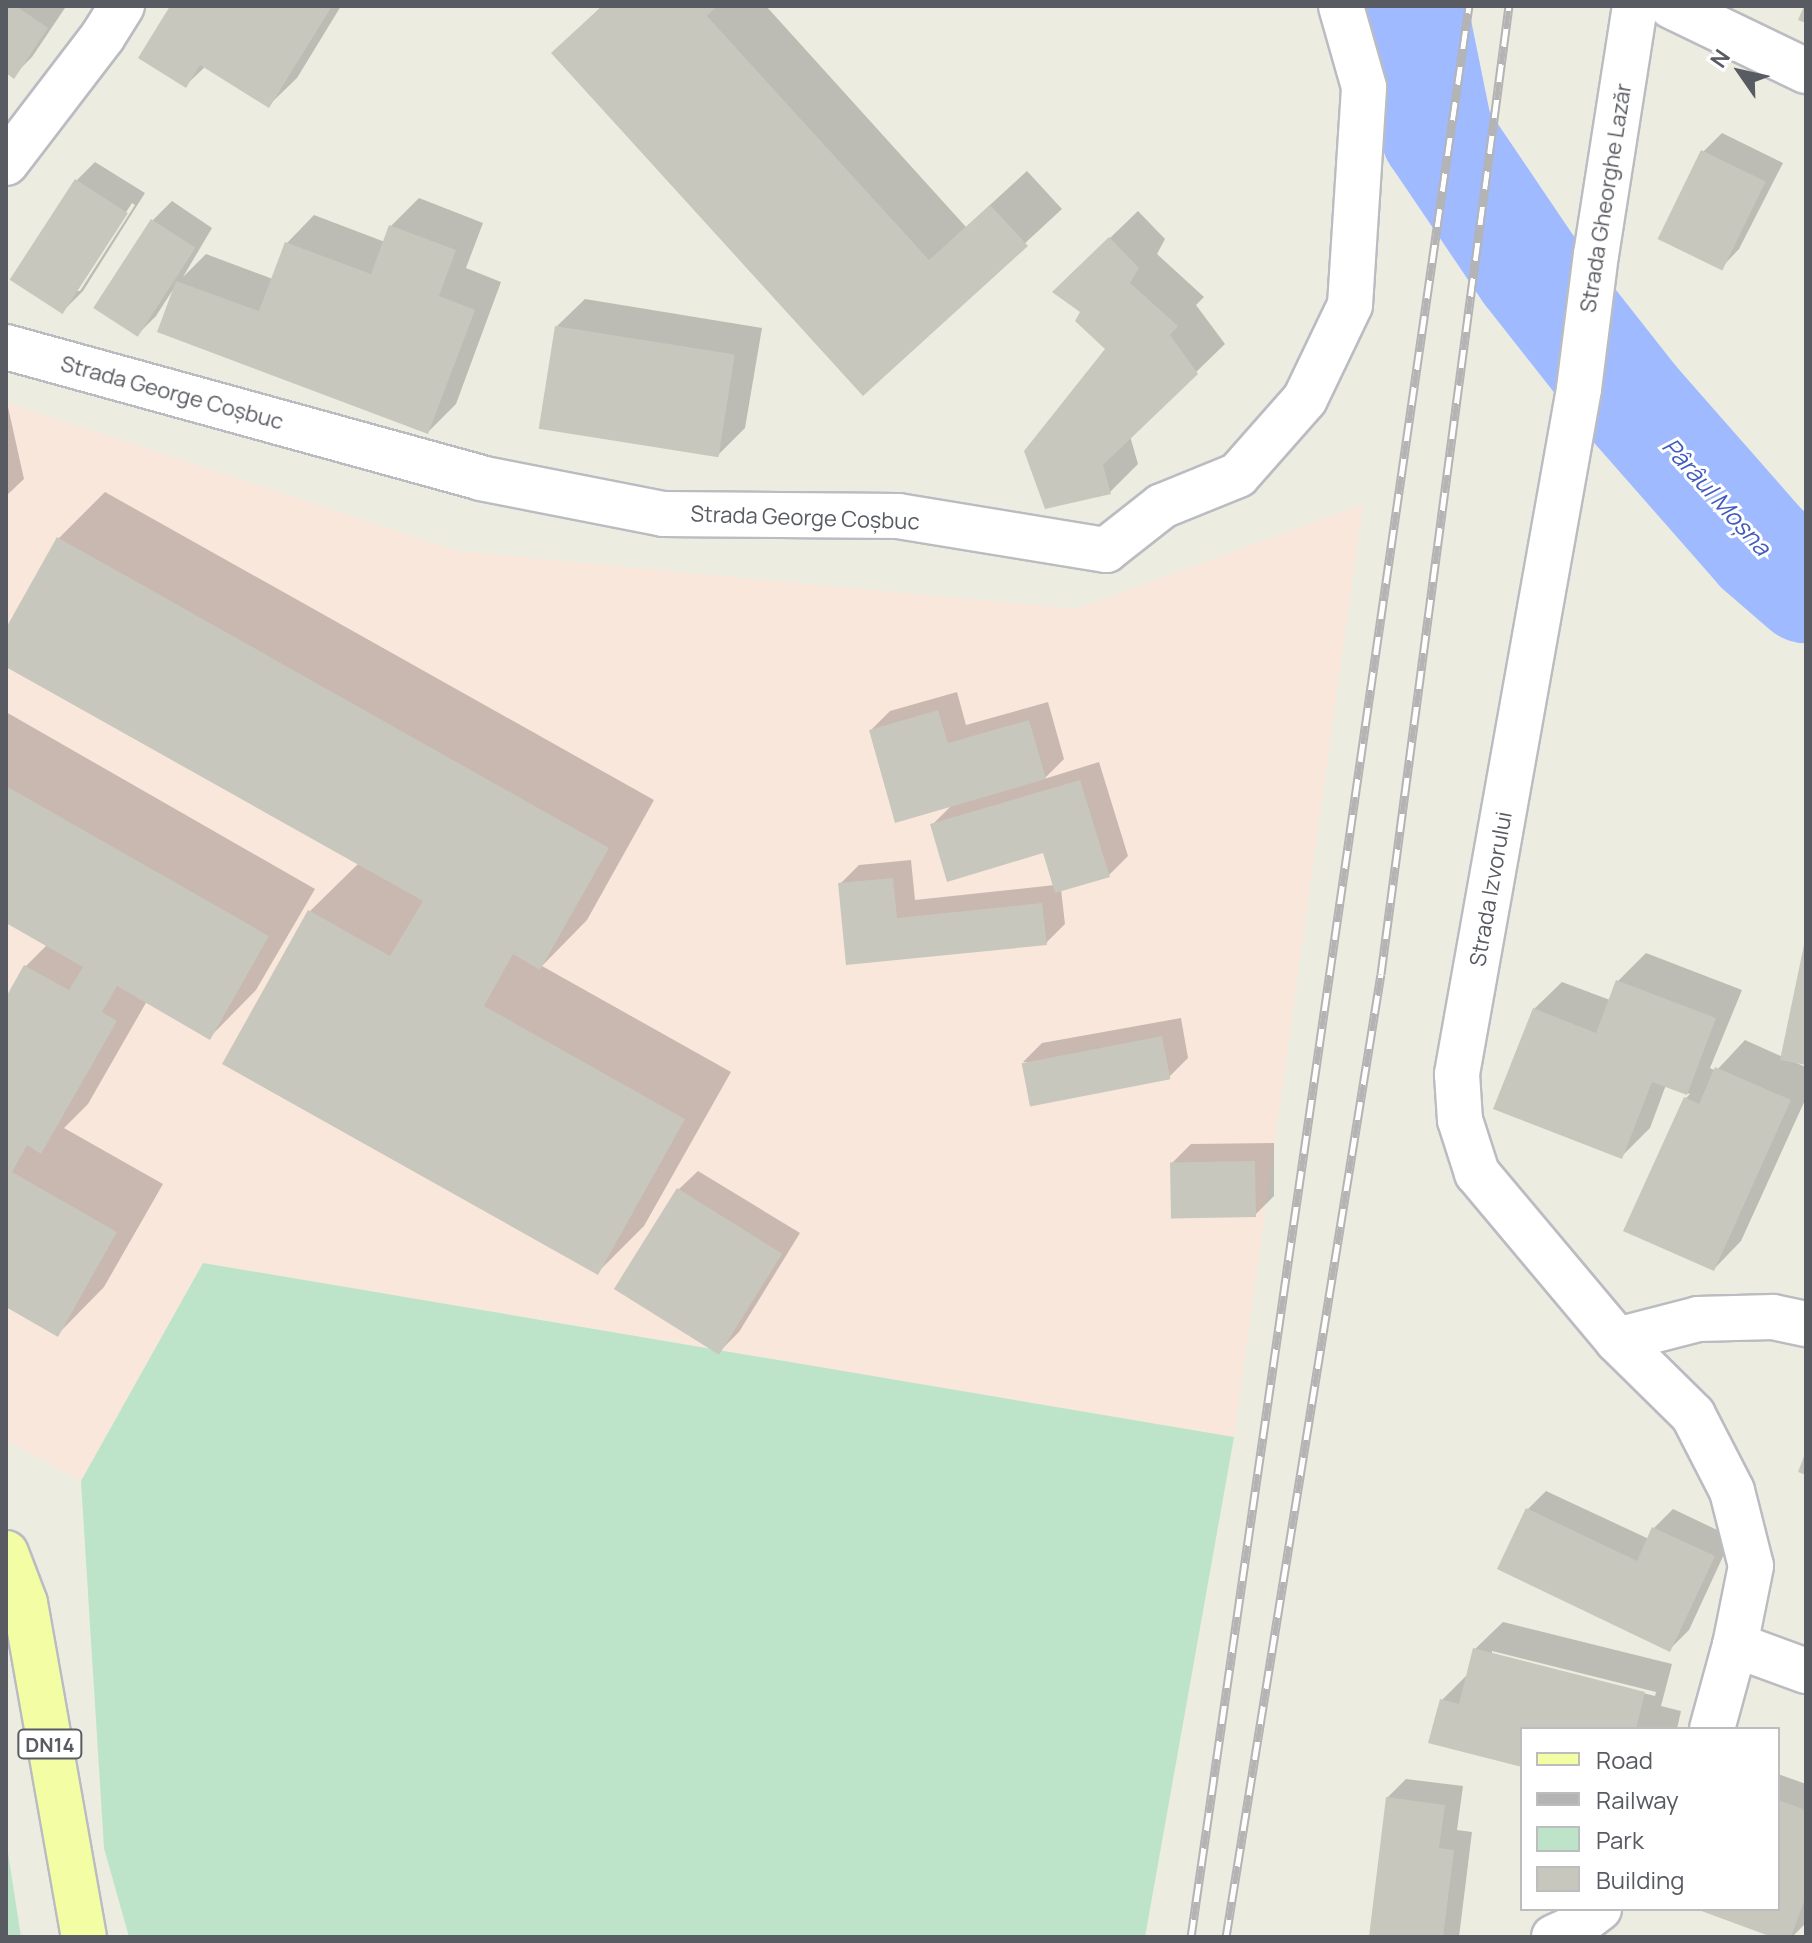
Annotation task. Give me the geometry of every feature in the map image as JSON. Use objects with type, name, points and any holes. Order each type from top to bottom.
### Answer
[{"type":"main road","name":"DN14","points":[[6,1553],[25,1603],[84,1937]]},
{"type":"street","points":[[6,163],[103,36],[122,6]]},
{"type":"street","name":"Strada George Coșbuc","points":[[6,347],[480,478],[663,514],[898,516],[1106,550],[1162,506],[1238,475],[1305,399],[1350,305],[1364,87],[1341,6]]},
{"type":"street","name":"Strada Gheorghe Lazăr","points":[[1579,389],[1596,254],[1635,6]]},
{"type":"street","points":[[1671,6],[1806,71]]},
{"type":"street","name":"Strada Izvorului","points":[[1579,389],[1457,1074],[1460,1120],[1477,1173],[1617,1340],[1693,1415],[1732,1491],[1751,1566],[1735,1645],[1713,1727]]},
{"type":"street","points":[[1617,1340],[1698,1319],[1773,1317],[1806,1324]]},
{"type":"street","points":[[1735,1645],[1806,1671]]},
{"type":"street","points":[[1554,1937],[1572,1929],[1596,1911]]},
{"type":"shaded area","points":[[6,402],[458,551],[1076,609],[1363,504],[1234,1437],[204,1263],[81,1481],[6,1440]]},
{"type":"green space","points":[[203,1263],[1234,1437],[1145,1937],[129,1937],[104,1848],[81,1481]]},
{"type":"green space","points":[[6,1840],[21,1937],[6,1937]]},
{"type":"building","points":[[6,6],[16,6],[48,28],[14,79],[6,73]]},
{"type":"building","points":[[170,6],[332,6],[269,108],[200,65],[186,88],[138,58]]},
{"type":"building","points":[[602,6],[717,6],[707,16],[929,260],[990,205],[1028,246],[863,396],[551,53]]},
{"type":"building","points":[[1806,6],[1806,23],[1798,20]]},
{"type":"building","points":[[1701,150],[1766,182],[1722,271],[1658,239]]},
{"type":"building","points":[[75,179],[128,213],[62,314],[10,280]]},
{"type":"building","points":[[151,219],[195,248],[138,337],[93,308]]},
{"type":"building","points":[[389,225],[456,250],[439,296],[475,310],[428,434],[157,332],[176,281],[259,311],[285,242],[371,274]]},
{"type":"building","points":[[1109,237],[1139,268],[1130,283],[1178,326],[1170,335],[1198,374],[1103,465],[1111,494],[1045,509],[1024,451],[1105,349],[1075,321],[1080,312],[1052,292]]},
{"type":"building","points":[[555,326],[735,354],[718,457],[539,429]]},
{"type":"building","points":[[57,537],[609,848],[540,970],[513,954],[484,1006],[685,1119],[598,1275],[222,1064],[308,910],[390,956],[423,901],[6,667],[6,628]]},
{"type":"building","points":[[938,710],[948,743],[1029,720],[1046,779],[895,823],[869,730]]},
{"type":"building","points":[[1080,780],[1110,877],[1055,893],[1043,853],[947,882],[930,824]]},
{"type":"building","points":[[6,786],[269,936],[210,1040],[117,986],[102,1012],[117,1021],[41,1154],[27,1145],[12,1172],[117,1232],[58,1337],[6,1307],[6,997],[24,965],[69,990],[83,967],[6,923]]},
{"type":"building","points":[[893,878],[897,918],[1042,903],[1047,945],[846,965],[838,883]]},
{"type":"building","points":[[1806,940],[1806,1065],[1780,1060]]},
{"type":"building","points":[[1616,980],[1716,1018],[1687,1095],[1652,1082],[1622,1159],[1493,1109],[1533,1008],[1596,1033]]},
{"type":"building","points":[[1162,1036],[1170,1079],[1030,1106],[1022,1063]]},
{"type":"building","points":[[1715,1067],[1791,1100],[1714,1271],[1623,1231],[1684,1097],[1699,1104]]},
{"type":"building","points":[[1255,1161],[1256,1217],[1171,1218],[1170,1162]]},
{"type":"building","points":[[677,1188],[782,1254],[719,1355],[614,1289]]},
{"type":"building","points":[[1806,1451],[1806,1475],[1798,1472]]},
{"type":"building","points":[[1526,1508],[1637,1561],[1652,1527],[1715,1556],[1670,1652],[1497,1569]]},
{"type":"building","points":[[1473,1648],[1645,1692],[1636,1727],[1520,1727],[1520,1766],[1428,1743],[1440,1699],[1459,1704]]},
{"type":"building","points":[[1386,1797],[1445,1805],[1439,1848],[1454,1850],[1443,1937],[1369,1937]]},
{"type":"building","points":[[1780,1801],[1806,1810],[1806,1896],[1791,1937],[1772,1937],[1701,1911],[1780,1911]]},
{"type":"waterway","name":"Pârâul Moșna","points":[[1411,6],[1437,134],[1529,270],[1632,401],[1761,548],[1806,587]]},
{"type":"railway","points":[[1191,1937],[1469,6]]},
{"type":"railway","points":[[1226,1937],[1381,974],[1509,6]]}]
